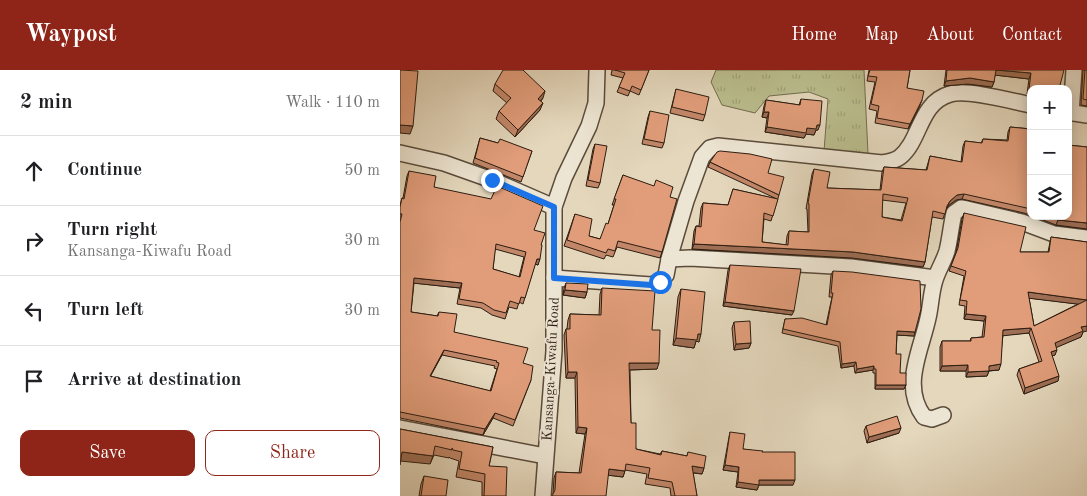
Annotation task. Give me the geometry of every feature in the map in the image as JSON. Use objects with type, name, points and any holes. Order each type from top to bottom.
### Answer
[{"type":"street","name":"Kansanga-Kiwafu Road","points":[[543,496],[554,351],[554,207],[564,178],[596,103],[597,70]]},
{"type":"street","points":[[1072,91],[1074,70]]},
{"type":"street","points":[[554,278],[651,285],[660,282],[666,275],[686,201],[702,157],[710,148],[718,146],[882,163],[893,162],[909,146],[927,111],[938,101],[950,94],[967,93],[1027,104]]},
{"type":"street","points":[[1072,112],[1087,115]]},
{"type":"street","points":[[400,153],[452,166],[492,180],[554,207]]},
{"type":"street","points":[[943,415],[932,419],[924,417],[914,397],[913,386],[915,362],[929,316],[935,278],[948,249],[954,213],[961,208],[1022,222],[1054,234],[1087,238]]},
{"type":"street","points":[[669,259],[690,258],[832,266],[935,278]]},
{"type":"street","points":[[400,428],[545,456]]},
{"type":"green space","points":[[716,70],[864,70],[868,154],[824,151],[828,99],[809,92],[769,96],[755,113],[722,105],[711,82]]},
{"type":"building","points":[[400,70],[418,71],[413,126],[400,125]]},
{"type":"building","points":[[503,70],[523,70],[545,91],[538,99],[543,103],[518,130],[499,111],[511,98],[495,84]]},
{"type":"building","points":[[615,70],[649,70],[641,90],[632,86],[630,91],[619,87],[625,73]]},
{"type":"building","points":[[870,70],[910,70],[907,88],[924,91],[922,100],[910,124],[877,118],[879,106],[871,104],[877,77],[868,76]]},
{"type":"building","points":[[947,70],[996,70],[994,82],[970,78],[946,81]]},
{"type":"building","points":[[996,70],[1064,70],[1060,85],[1030,85],[1031,73]]},
{"type":"building","points":[[1085,70],[1087,70],[1087,100],[1083,99]]},
{"type":"building","points":[[676,89],[709,97],[705,115],[672,107]]},
{"type":"building","points":[[801,99],[822,101],[820,125],[817,125],[816,129],[807,128],[806,133],[767,127],[769,112],[764,112],[766,100],[800,105]]},
{"type":"building","points":[[650,111],[669,115],[664,143],[644,139]]},
{"type":"building","points":[[1010,127],[1027,129],[1027,208],[964,194],[957,195],[950,201],[945,214],[933,211],[925,262],[853,252],[694,244],[696,226],[701,227],[703,203],[728,205],[733,189],[778,199],[773,216],[764,213],[762,242],[788,245],[789,231],[809,232],[808,203],[814,169],[830,172],[827,188],[881,190],[884,167],[927,170],[930,156],[962,162],[965,141],[982,143],[983,139],[1008,141]],"holes":[[[883,194],[908,198],[902,221],[882,217]]]},
{"type":"building","points":[[480,138],[498,143],[500,139],[532,151],[523,177],[475,158]]},
{"type":"building","points":[[595,144],[607,146],[600,183],[588,180]]},
{"type":"building","points":[[1072,145],[1087,147],[1087,223],[1058,220],[1072,220]]},
{"type":"building","points":[[717,152],[750,154],[772,159],[768,173],[784,177],[779,195],[710,162]]},
{"type":"building","points":[[409,171],[436,176],[434,187],[491,199],[497,186],[543,206],[534,230],[545,233],[541,245],[540,259],[537,259],[525,298],[521,297],[519,304],[510,301],[506,313],[494,310],[483,303],[459,299],[462,283],[414,278],[411,312],[438,316],[439,312],[457,314],[454,332],[528,348],[523,363],[533,366],[531,380],[515,420],[495,413],[485,429],[400,412],[400,222],[402,214],[400,214],[400,207],[402,198],[404,199]],"holes":[[[496,244],[526,252],[520,277],[493,269]],[[444,350],[497,361],[499,363],[491,391],[430,376]]]},
{"type":"building","points":[[623,175],[654,186],[656,180],[673,187],[670,197],[677,199],[662,252],[618,241],[615,251],[608,249],[606,253],[567,240],[575,214],[592,219],[589,236],[600,239],[606,223],[608,224],[616,199],[614,199]]},
{"type":"building","points":[[964,213],[1026,227],[1020,252],[1049,252],[1051,237],[1087,242],[1087,300],[1087,326],[1081,327],[1083,331],[1055,343],[1057,350],[1051,352],[1059,376],[1025,388],[1019,369],[1042,361],[1031,328],[1003,330],[1001,364],[989,366],[989,371],[968,372],[968,365],[942,366],[942,341],[971,341],[971,338],[984,337],[986,316],[966,314],[967,301],[960,300],[966,271],[951,266],[958,248]],"holes":[[[1028,292],[1087,300],[1034,326]]]},
{"type":"building","points":[[730,265],[801,269],[794,311],[725,302]]},
{"type":"building","points":[[833,271],[920,281],[921,309],[915,332],[897,331],[896,354],[901,354],[900,373],[906,373],[906,385],[876,385],[876,369],[874,369],[874,366],[857,369],[856,362],[842,364],[840,342],[783,329],[785,319],[802,318],[827,325],[833,293],[831,293]]},
{"type":"building","points":[[566,283],[588,284],[587,292],[565,290]]},
{"type":"building","points":[[602,288],[655,291],[652,330],[660,330],[659,363],[629,363],[631,423],[636,423],[636,449],[661,455],[662,451],[687,456],[688,452],[706,456],[704,468],[692,466],[697,496],[675,496],[672,482],[648,478],[650,468],[626,464],[625,471],[609,469],[606,496],[552,496],[555,490],[556,472],[581,473],[587,428],[578,427],[577,372],[568,372],[566,329],[570,329],[570,314],[601,315]]},
{"type":"building","points":[[681,289],[705,292],[701,334],[698,334],[697,340],[676,338]]},
{"type":"building","points":[[750,321],[751,343],[736,344],[734,322]]},
{"type":"building","points":[[897,416],[901,428],[869,437],[866,426]]},
{"type":"building","points":[[400,429],[493,447],[489,466],[507,467],[506,496],[484,496],[485,474],[459,469],[462,452],[452,448],[452,450],[435,446],[433,456],[402,452],[400,465]]},
{"type":"building","points":[[730,432],[745,434],[743,449],[762,452],[795,452],[795,480],[759,480],[759,485],[738,482],[739,467],[725,465]]},
{"type":"building","points":[[424,476],[448,480],[446,496],[421,496]]},
{"type":"route","points":[[492,180],[554,207],[554,278],[651,285],[660,282]]}]
